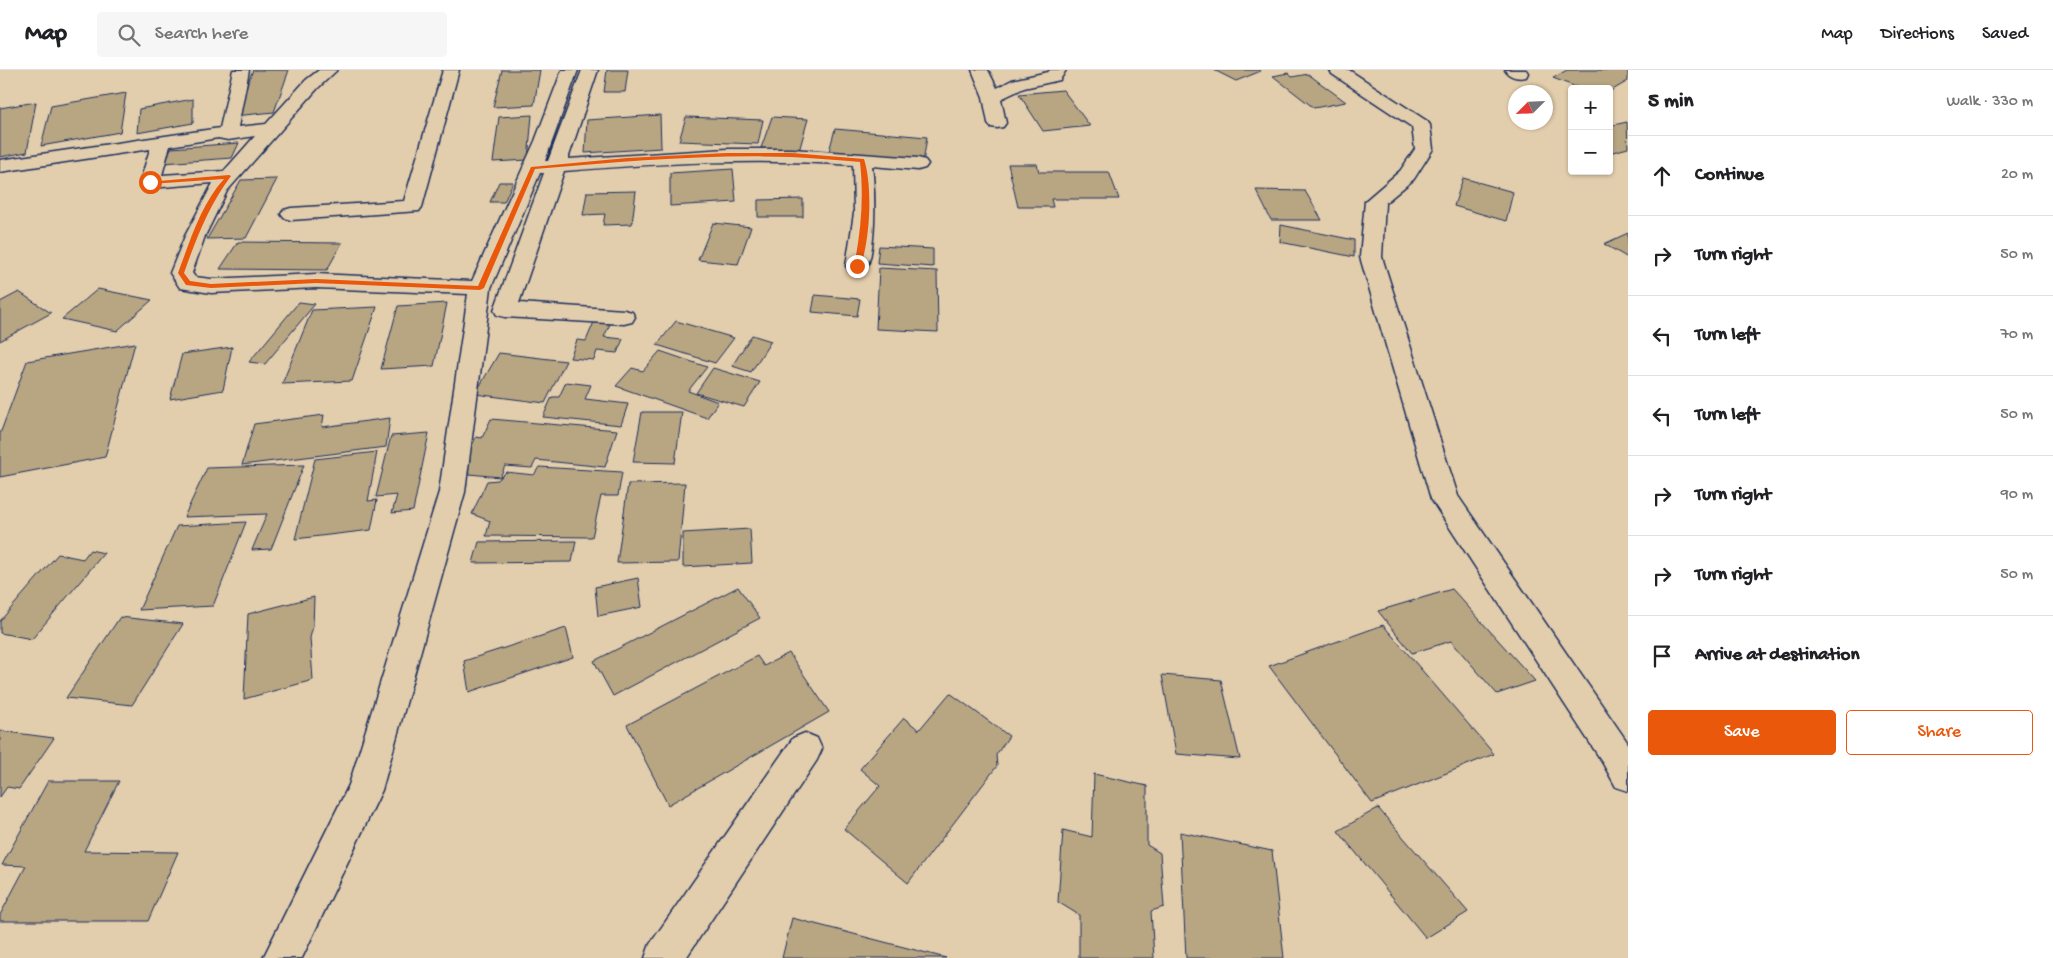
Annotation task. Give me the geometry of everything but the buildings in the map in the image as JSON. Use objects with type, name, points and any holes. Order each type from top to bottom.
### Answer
[{"type":"street","points":[[228,134],[241,70]]},
{"type":"street","points":[[329,70],[312,84],[218,189],[194,236],[181,273],[188,283],[211,286],[316,281],[480,288]]},
{"type":"street","points":[[291,214],[412,207],[451,70]]},
{"type":"street","points":[[570,70],[505,310],[624,317]]},
{"type":"street","points":[[282,958],[367,781],[452,492],[480,288],[544,167],[590,70]]},
{"type":"street","points":[[980,70],[992,97],[997,123]]},
{"type":"street","points":[[992,97],[1018,84],[1054,76],[1058,70]]},
{"type":"street","points":[[1338,70],[1421,125],[1424,149],[1407,174],[1375,201],[1371,257],[1444,499],[1614,749],[1628,775]]},
{"type":"street","points":[[0,166],[218,133],[228,134],[271,129]]},
{"type":"street","points":[[162,141],[150,182],[229,176]]},
{"type":"street","points":[[544,167],[627,160],[726,155],[792,155],[918,164]]},
{"type":"street","points":[[857,266],[863,237],[866,191],[862,160]]},
{"type":"street","points":[[664,958],[805,749]]},
{"type":"route","points":[[150,182],[229,176],[218,189],[194,236],[181,273],[188,283],[211,286],[316,281],[480,288],[533,168],[627,160],[726,155],[792,155],[826,159],[862,160],[866,191],[863,237],[857,266]]}]
